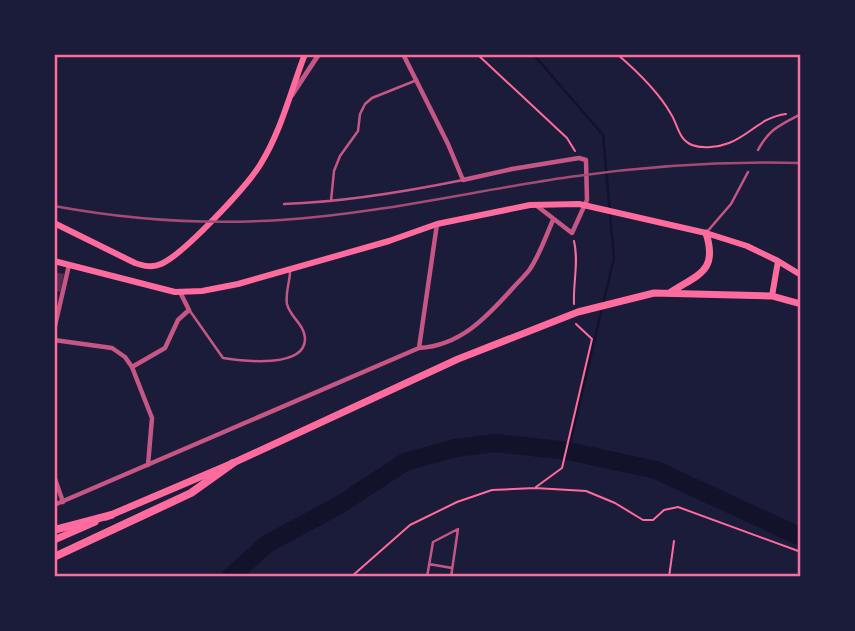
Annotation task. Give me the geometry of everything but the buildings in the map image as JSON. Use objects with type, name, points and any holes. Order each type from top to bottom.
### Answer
[{"type":"highway","points":[[54,557],[191,493],[233,463]]},
{"type":"highway","points":[[54,530],[111,515]]},
{"type":"main road","points":[[54,223],[148,267],[160,265],[176,256],[227,204],[261,164],[305,54]]},
{"type":"main road","points":[[54,261],[180,292],[202,291],[289,270],[389,241],[437,223],[536,205],[579,204],[706,233],[747,246],[801,275]]},
{"type":"main road","points":[[669,293],[707,267],[712,252],[706,233]]},
{"type":"main road","points":[[772,296],[778,261]]},
{"type":"main road","points":[[54,540],[233,463],[458,359],[578,312],[654,293],[772,296],[801,304]]},
{"type":"street","points":[[288,101],[319,54]]},
{"type":"street","points":[[403,54],[463,180],[579,158],[586,160],[587,200],[572,233],[536,205]]},
{"type":"street","points":[[54,505],[419,348],[435,347],[463,335],[495,310],[530,269],[553,220]]},
{"type":"street","points":[[419,348],[437,223]]},
{"type":"street","points":[[54,330],[69,265]]},
{"type":"street","points":[[132,367],[165,348],[178,320],[189,310],[180,292]]},
{"type":"street","points":[[54,340],[112,348],[125,357],[132,367],[152,418],[148,466]]},
{"type":"street","points":[[54,476],[63,502]]},
{"type":"lane","points":[[331,201],[334,171],[340,156],[358,131],[360,114],[365,104],[372,98],[416,80]]},
{"type":"lane","points":[[758,150],[765,136],[801,114]]},
{"type":"lane","points":[[706,233],[730,204],[748,172]]},
{"type":"lane","points":[[284,204],[365,198],[463,180]]},
{"type":"lane","points":[[188,309],[223,358],[260,362],[298,354],[303,346],[304,334],[288,307],[289,270]]},
{"type":"lane","points":[[427,577],[433,542],[458,528],[451,577]]},
{"type":"lane","points":[[429,564],[452,568]]},
{"type":"path","points":[[477,54],[567,138],[579,158]]},
{"type":"path","points":[[617,54],[642,75],[672,115],[681,137],[692,146],[710,147],[730,143],[759,122],[782,114],[792,114]]},
{"type":"path","points":[[572,233],[578,259],[573,288],[574,310]]},
{"type":"path","points":[[535,488],[562,468],[592,339],[574,322]]},
{"type":"path","points":[[351,577],[410,525],[457,502],[492,490],[535,488],[586,491],[615,503],[643,520],[653,520],[664,510],[678,507],[801,552]]},
{"type":"path","points":[[669,577],[674,541]]},
{"type":"waterway","points":[[533,54],[603,135],[614,258],[568,451]]},
{"type":"waterway","points":[[230,577],[267,544],[341,504],[405,462],[455,448],[495,443],[568,451],[656,470],[801,537]]},
{"type":"railway","points":[[54,206],[167,220],[281,220],[353,213],[627,170],[685,165],[801,163]]}]
